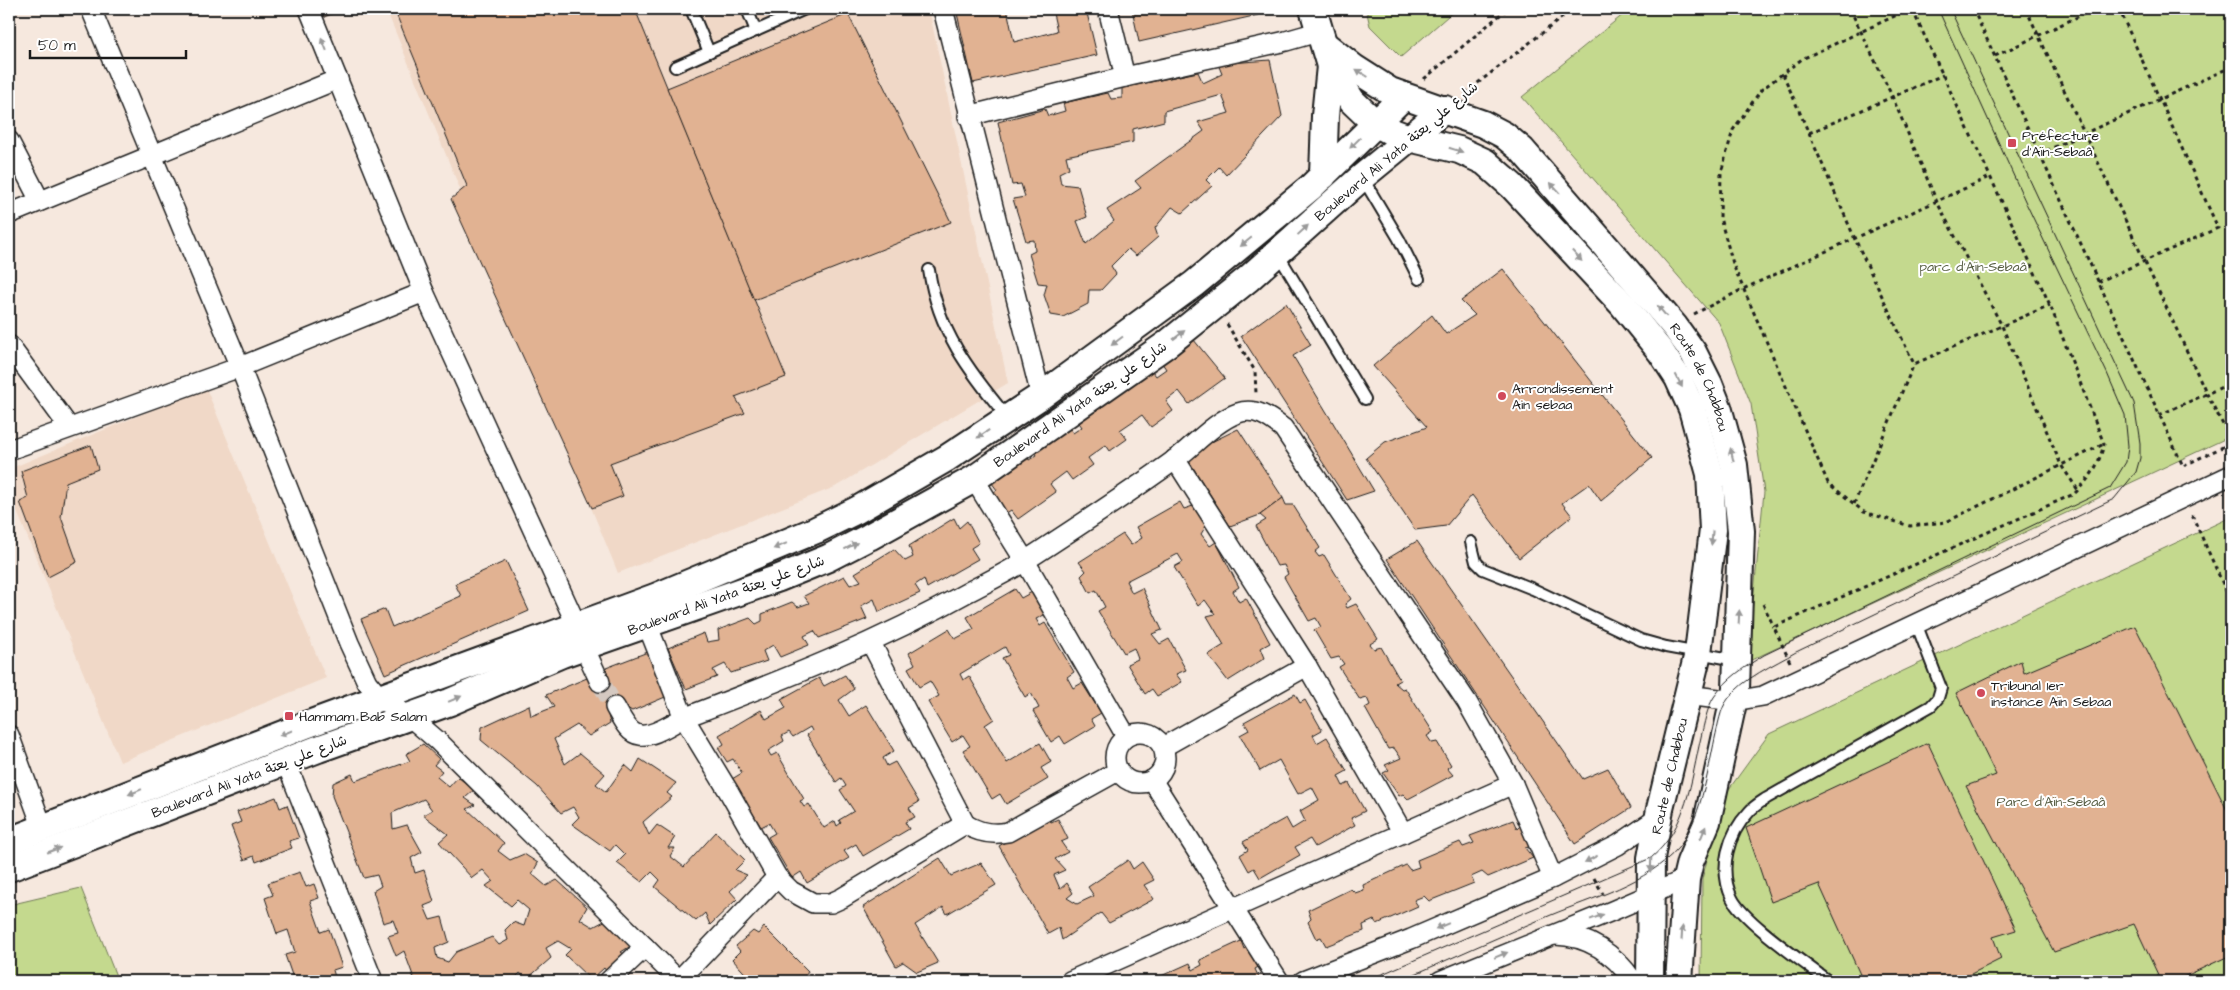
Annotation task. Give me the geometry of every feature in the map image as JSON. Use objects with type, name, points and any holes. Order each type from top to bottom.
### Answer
[{"type":"street","points":[[90,9],[240,367],[358,664],[367,682],[381,699],[410,716],[438,740],[678,981],[778,877]]},
{"type":"street","points":[[310,9],[424,292],[581,636],[600,682]]},
{"type":"street","points":[[943,9],[968,116],[1041,396]]},
{"type":"street","points":[[1108,9],[1125,77]]},
{"type":"street","points":[[968,116],[1125,77],[1286,42],[1322,38],[1323,176]]},
{"type":"street","name":"Route de Chabbou","points":[[1322,38],[1354,68],[1403,97],[1445,109],[1483,124],[1504,135],[1522,150],[1676,327],[1702,367],[1709,384],[1726,430],[1734,465],[1740,531],[1737,660],[1734,701],[1707,822],[1690,862],[1686,879],[1679,981]]},
{"type":"street","name":"Route de Chabbou","points":[[1322,38],[1352,101],[1375,123],[1409,138],[1459,150],[1485,162],[1512,186],[1623,306],[1661,352],[1678,378],[1700,434],[1712,491],[1713,530],[1698,653],[1651,858],[1650,981]]},
{"type":"street","points":[[9,214],[150,154],[338,79]]},
{"type":"street","name":"Boulevard Ali Yata شارع علي يعتة","points":[[9,868],[410,716],[581,636],[655,597],[816,530],[911,481],[1041,396],[1194,284],[1261,230],[1323,176],[1403,97]]},
{"type":"street","name":"Boulevard Ali Yata شارع علي يعتة","points":[[9,840],[306,725],[381,699],[581,636],[646,624],[779,578],[828,558],[974,479],[1167,344],[1278,254],[1362,178],[1445,109]]},
{"type":"street","points":[[9,142],[40,201]]},
{"type":"street","points":[[9,450],[240,367],[424,292]]},
{"type":"street","points":[[9,345],[69,427]]},
{"type":"street","points":[[615,707],[633,732],[642,736],[795,676],[871,643],[932,613],[1026,561],[1175,459],[1235,414],[1245,411],[1256,412],[1270,418],[1283,428],[1466,702],[1513,784],[1553,878]]},
{"type":"street","points":[[1175,459],[1307,666],[1403,833]]},
{"type":"street","points":[[1687,696],[1734,701],[1763,696],[2231,475]]},
{"type":"street","points":[[974,479],[1026,561],[1126,736]]},
{"type":"street","points":[[646,624],[684,718],[778,877],[791,891],[813,903],[831,903],[965,824]]},
{"type":"street","points":[[871,643],[965,824],[981,832],[997,834],[1008,832],[1118,771]]},
{"type":"street","points":[[1163,747],[1307,666]]},
{"type":"street","points":[[1133,733],[1147,733],[1159,741],[1163,747],[1165,762],[1158,776],[1152,780],[1137,783],[1123,776],[1118,771],[1115,762],[1115,752],[1119,743],[1126,736],[1133,733]]},
{"type":"street","points":[[9,735],[42,826]]},
{"type":"street","points":[[286,762],[373,981]]},
{"type":"street","points":[[1152,780],[1279,981]]},
{"type":"street","points":[[1070,981],[1513,784]]},
{"type":"street","points":[[1303,981],[1411,939],[1553,878],[1618,845],[1659,818]]},
{"type":"street","points":[[1440,981],[1686,879]]},
{"type":"street","points":[[1552,935],[1577,937],[1602,949],[1620,964],[1633,981]]},
{"type":"street","points":[[609,981],[645,947]]},
{"type":"lane","points":[[691,9],[709,52]]},
{"type":"lane","points":[[746,9],[756,31]]},
{"type":"lane","points":[[675,67],[798,10]]},
{"type":"lane","points":[[1362,178],[1399,239],[1419,279]]},
{"type":"lane","points":[[1278,254],[1365,398]]},
{"type":"lane","points":[[929,270],[939,314],[948,334],[964,361],[1007,418]]},
{"type":"lane","points":[[1471,542],[1476,562],[1483,569],[1533,588],[1641,640],[1737,660]]},
{"type":"lane","points":[[1828,981],[1750,919],[1732,898],[1725,871],[1728,847],[1735,831],[1749,812],[1767,798],[1931,706],[1938,698],[1941,688],[1916,623]]},
{"type":"path","points":[[1403,97],[1507,9]]},
{"type":"path","name":"Boulevard Ali Yata شارع علي يعتة","points":[[1445,109],[1573,9]]},
{"type":"path","points":[[1850,9],[1892,96],[1937,202],[2002,326],[2061,465],[2078,490]]},
{"type":"path","points":[[1798,680],[1774,627],[2056,504],[2078,490],[2088,480],[2099,463],[2104,444],[2050,305],[1911,9],[1802,59],[1760,90],[1733,130],[1721,173],[1720,218],[1734,267],[1828,483],[1864,512],[1910,526],[1946,522],[2104,444]]},
{"type":"path","points":[[1972,9],[2183,466],[2231,442],[2206,394],[2026,9]]},
{"type":"path","points":[[1995,56],[2094,9]]},
{"type":"path","points":[[2098,282],[2218,228],[2119,9]]},
{"type":"path","points":[[2039,154],[2231,67]]},
{"type":"path","points":[[1783,74],[1855,239],[1914,364]]},
{"type":"path","points":[[1809,133],[1943,74]]},
{"type":"path","points":[[1676,327],[1703,308],[1990,177]]},
{"type":"path","points":[[1854,504],[1914,364],[2050,305]]},
{"type":"path","points":[[1216,306],[1255,371],[1256,412]]},
{"type":"path","points":[[2159,415],[2231,383]]},
{"type":"path","points":[[2183,519],[2200,511]]},
{"type":"path","points":[[2192,515],[2231,602]]},
{"type":"path","points":[[1586,862],[1612,911]]},
{"type":"shaded area","points":[[386,9],[929,9],[1008,383],[835,487],[618,573]]},
{"type":"shaded area","points":[[206,388],[326,678],[120,762],[9,492],[9,469]]},
{"type":"green space","points":[[1366,9],[1456,9],[1401,57],[1370,26]]},
{"type":"green space","name":"parc d'Aïn-Sebaâ","points":[[1630,9],[2231,9],[2231,436],[1747,662],[1764,492],[1751,404],[1719,323],[1522,97]]},
{"type":"green space","name":"Parc d'Aïn-Sebaâ","points":[[2231,517],[2231,981],[1701,981],[1702,879],[1724,796],[1769,734]]},
{"type":"green space","points":[[81,888],[118,981],[9,981],[9,905]]},
{"type":"building","points":[[321,9],[344,9],[324,17]]},
{"type":"building","points":[[394,9],[635,9],[786,377],[735,397],[745,413],[610,463],[623,496],[592,508],[451,199],[467,186]]},
{"type":"building","points":[[956,9],[1007,9],[1014,42],[1057,31],[1052,9],[1086,9],[1097,55],[973,83]]},
{"type":"building","points":[[1132,9],[1257,9],[1258,15],[1139,42]]},
{"type":"building","points":[[848,14],[951,222],[754,300],[667,88]]},
{"type":"building","points":[[1270,60],[1282,116],[1226,175],[1219,167],[1206,180],[1212,186],[1182,213],[1172,207],[1155,228],[1158,237],[1136,256],[1128,249],[1111,266],[1116,274],[1101,290],[1089,290],[1088,304],[1063,317],[1051,315],[1044,295],[1047,284],[1038,283],[1029,254],[1035,251],[1034,240],[1026,241],[1013,199],[1025,197],[1021,184],[1012,185],[998,122],[1045,109],[1048,116],[1065,111],[1063,103],[1108,93],[1111,99],[1122,98],[1122,88],[1198,72],[1203,83],[1222,74],[1218,64]],"holes":[[[1222,95],[1229,113],[1198,122],[1204,131],[1135,181],[1141,188],[1107,210],[1114,221],[1086,244],[1077,221],[1087,217],[1078,186],[1061,184],[1059,173],[1069,168],[1066,156],[1133,142],[1133,129],[1164,121],[1164,111]]]},
{"type":"building","name":"Arrondissement Ain sebaa","points":[[1503,269],[1652,458],[1601,501],[1589,484],[1562,503],[1572,516],[1519,558],[1472,495],[1446,526],[1415,530],[1366,458],[1385,442],[1427,427],[1373,366],[1432,315],[1446,334],[1475,315],[1461,301]]},
{"type":"building","points":[[1286,303],[1311,345],[1293,356],[1374,491],[1347,500],[1241,336]]},
{"type":"building","points":[[1189,334],[1225,378],[1189,404],[1179,391],[1166,401],[1173,411],[1151,427],[1142,415],[1120,430],[1127,439],[1110,451],[1106,445],[1088,458],[1093,465],[1072,480],[1066,472],[1050,484],[1056,492],[1018,519],[1011,510],[1005,514],[990,495],[997,490],[989,479],[1025,453],[1029,460],[1037,455],[1032,447],[1066,423],[1073,433],[1082,427],[1075,417],[1109,393],[1113,399],[1115,397],[1110,390],[1146,363],[1156,376],[1166,369],[1158,357]]},
{"type":"building","points":[[1238,429],[1283,498],[1260,515],[1230,526],[1185,455]]},
{"type":"building","points":[[91,445],[98,469],[66,482],[61,517],[77,562],[48,577],[20,502],[28,498],[21,471]]},
{"type":"building","points":[[1283,498],[1286,505],[1293,505],[1320,548],[1315,552],[1319,557],[1324,555],[1351,599],[1345,604],[1347,608],[1356,604],[1378,639],[1370,644],[1374,649],[1381,647],[1400,680],[1395,683],[1402,689],[1405,688],[1433,732],[1427,736],[1432,743],[1437,742],[1451,765],[1447,768],[1453,775],[1408,799],[1403,794],[1399,796],[1383,773],[1389,770],[1385,765],[1401,758],[1394,748],[1388,749],[1365,708],[1370,705],[1367,698],[1360,700],[1339,667],[1344,664],[1339,657],[1331,659],[1314,630],[1321,627],[1316,618],[1309,621],[1284,577],[1288,574],[1284,565],[1277,566],[1256,526],[1266,520],[1260,515]]},
{"type":"building","points":[[1180,502],[1184,509],[1193,506],[1206,526],[1201,534],[1210,546],[1216,542],[1239,587],[1233,591],[1239,602],[1246,598],[1270,643],[1261,648],[1265,658],[1228,681],[1208,655],[1224,645],[1207,616],[1215,614],[1205,600],[1198,606],[1174,567],[1183,562],[1178,554],[1126,581],[1132,593],[1142,588],[1162,630],[1152,634],[1160,644],[1169,639],[1186,670],[1176,674],[1182,682],[1157,696],[1152,689],[1145,694],[1127,664],[1138,659],[1134,648],[1124,653],[1098,611],[1105,607],[1096,590],[1090,593],[1081,576],[1086,571],[1079,562],[1123,534],[1131,545],[1142,538],[1136,527]]},
{"type":"building","points":[[954,518],[959,528],[967,521],[979,543],[971,548],[978,559],[927,588],[924,579],[915,585],[920,593],[879,612],[874,599],[861,606],[867,619],[819,638],[814,631],[804,636],[809,645],[780,657],[773,645],[763,651],[767,661],[731,673],[725,664],[713,670],[717,677],[686,689],[668,648],[704,633],[707,642],[719,640],[718,630],[750,618],[756,624],[762,621],[762,614],[792,602],[798,607],[809,603],[804,596],[844,576],[850,585],[861,581],[855,573],[894,549],[905,561],[913,557],[909,546]]},
{"type":"building","points":[[1417,541],[1583,779],[1608,768],[1631,808],[1575,844],[1387,559]]},
{"type":"building","points":[[506,561],[529,611],[385,674],[361,619],[385,609],[392,627],[461,596],[455,584]]},
{"type":"building","points":[[1015,589],[1021,598],[1032,592],[1046,614],[1036,619],[1040,626],[1045,623],[1074,672],[1067,677],[1073,688],[1082,683],[1101,713],[1091,719],[1095,726],[1065,744],[1060,736],[1051,742],[1033,711],[1039,708],[1031,693],[1025,697],[1002,658],[1009,655],[1005,647],[960,674],[963,680],[969,676],[994,719],[985,725],[1007,763],[1040,743],[1051,762],[1041,768],[1048,779],[1006,804],[1000,794],[992,799],[963,750],[970,746],[963,735],[952,742],[928,702],[939,696],[930,681],[919,687],[908,668],[915,664],[909,653],[949,629],[955,639],[974,629],[967,617]]},
{"type":"building","points":[[2135,626],[2231,818],[2231,955],[2175,981],[2161,981],[2134,924],[2054,952],[1966,786],[1996,775],[1956,693],[2021,661],[2024,673]]},
{"type":"building","points":[[653,650],[670,695],[632,711],[620,704],[607,711],[610,723],[589,736],[577,725],[554,739],[565,764],[580,753],[605,774],[596,784],[606,792],[625,765],[633,772],[640,759],[676,783],[667,793],[672,797],[643,822],[649,835],[657,825],[675,837],[668,848],[675,848],[670,856],[684,867],[716,832],[745,860],[735,870],[747,875],[730,891],[737,899],[710,925],[705,913],[696,921],[655,887],[660,880],[652,872],[642,882],[617,863],[625,855],[615,845],[610,851],[572,824],[579,817],[573,807],[561,813],[537,786],[481,740],[482,727],[529,705],[531,716],[554,707],[546,695],[587,678],[591,685],[609,679],[606,668]]},
{"type":"building","points":[[845,675],[854,689],[839,700],[849,716],[866,705],[894,751],[883,758],[887,766],[895,762],[919,802],[909,808],[915,817],[905,822],[909,829],[863,856],[856,844],[844,851],[849,858],[807,883],[801,872],[792,878],[768,837],[775,833],[769,823],[761,827],[732,779],[742,773],[733,759],[727,762],[718,748],[724,744],[719,735],[761,710],[766,719],[786,708],[781,699],[819,678],[824,686]],"holes":[[[810,727],[812,731],[807,735],[836,782],[841,778],[846,786],[840,790],[854,811],[839,820],[841,823],[837,826],[835,821],[824,828],[809,804],[804,807],[800,801],[804,799],[777,753],[771,756],[768,751],[784,741],[782,736],[789,732],[793,737]]]},
{"type":"building","points":[[1295,694],[1300,703],[1305,700],[1322,730],[1313,735],[1317,743],[1327,737],[1347,771],[1338,776],[1343,786],[1349,783],[1365,811],[1351,818],[1355,825],[1315,847],[1310,839],[1295,847],[1300,855],[1260,878],[1254,868],[1249,871],[1240,855],[1248,850],[1243,842],[1286,818],[1292,829],[1305,821],[1300,811],[1319,800],[1312,787],[1298,794],[1279,760],[1260,771],[1240,735],[1249,730],[1244,722]]},
{"type":"building","points":[[1928,743],[2016,930],[1993,937],[2001,959],[1957,981],[1863,981],[1819,884],[1771,902],[1746,828]]},
{"type":"building","points":[[423,744],[439,759],[434,765],[442,771],[437,777],[449,787],[458,777],[474,790],[465,798],[475,805],[467,809],[504,843],[498,851],[510,860],[524,854],[538,863],[532,874],[546,886],[557,880],[587,907],[580,919],[593,927],[610,918],[630,930],[623,939],[634,944],[621,952],[630,958],[610,976],[604,968],[591,980],[565,955],[571,949],[558,941],[546,948],[551,958],[527,979],[520,973],[512,981],[415,981],[404,951],[396,956],[388,936],[398,933],[393,920],[383,923],[373,891],[381,886],[377,875],[364,878],[332,796],[333,783],[352,774],[355,781],[410,761],[406,754]],"holes":[[[424,799],[432,810],[423,815],[448,834],[439,842],[472,878],[483,870],[493,881],[486,886],[511,906],[517,900],[529,910],[524,926],[513,922],[505,930],[508,940],[499,945],[492,937],[456,952],[448,962],[437,958],[435,948],[449,942],[442,917],[430,920],[424,906],[434,902],[424,870],[415,873],[411,858],[422,852],[407,825],[393,829],[392,813]]]},
{"type":"building","points":[[276,797],[280,808],[287,805],[299,838],[289,841],[292,848],[256,862],[254,856],[244,860],[231,826],[241,822],[237,812]]},
{"type":"building","points":[[1047,816],[1051,822],[1058,819],[1068,839],[1061,842],[1068,852],[1055,859],[1065,870],[1054,875],[1060,889],[1067,883],[1073,893],[1067,898],[1077,904],[1094,896],[1088,887],[1128,860],[1133,869],[1142,862],[1154,880],[1144,885],[1154,899],[1109,923],[1101,913],[1062,940],[1059,928],[1048,934],[999,846]]},
{"type":"building","points":[[1513,820],[1517,829],[1521,825],[1533,846],[1525,848],[1533,858],[1488,877],[1482,872],[1471,877],[1474,883],[1429,901],[1424,896],[1414,900],[1418,906],[1377,924],[1374,920],[1363,925],[1364,931],[1326,946],[1321,937],[1316,939],[1308,922],[1311,919],[1308,910],[1351,889],[1355,893],[1364,890],[1363,885],[1406,865],[1410,870],[1419,867],[1417,860],[1460,842],[1463,847],[1474,843],[1470,836]]},
{"type":"building","points":[[940,858],[951,876],[981,863],[996,885],[947,914],[943,907],[915,925],[938,963],[917,972],[903,962],[896,966],[863,907]]},
{"type":"building","points":[[300,872],[306,887],[314,884],[319,898],[310,901],[321,932],[329,929],[342,967],[333,970],[336,981],[294,981],[285,955],[295,952],[288,930],[277,934],[265,898],[273,895],[268,883]]},
{"type":"building","points":[[764,927],[808,971],[805,978],[808,981],[752,981],[732,959],[740,951],[736,946],[753,931],[758,934]]},
{"type":"building","points":[[1241,941],[1244,949],[1249,945],[1260,966],[1255,969],[1259,978],[1253,981],[1150,981],[1190,963],[1193,970],[1202,965],[1200,960]]},
{"type":"tunnel","points":[[600,682],[615,707]]},
{"type":"tram line","points":[[1366,981],[1651,858],[1663,846],[1680,818],[1686,802],[1708,711],[1719,690],[1731,679],[1764,655],[2110,488],[2126,462],[2128,446],[2125,415],[1938,9]]},
{"type":"tram line","points":[[1399,981],[1532,923],[1619,888],[1651,871],[1678,848],[1692,824],[1702,796],[1721,713],[1725,703],[1734,691],[1759,672],[1796,652],[2114,499],[2136,472],[2140,458],[2140,443],[2134,403],[1950,9]]},
{"type":"place","name":"Préfecture d'Aïn-Sebaâ","points":[[2012,143]]},
{"type":"place","name":"Arrondissement Ain sebaa","points":[[1502,396]]},
{"type":"place","name":"Tribunal 1er instance Aïn Sebaa","points":[[1981,693]]},
{"type":"place","name":"Hammam Bab Salam","points":[[289,716]]}]
